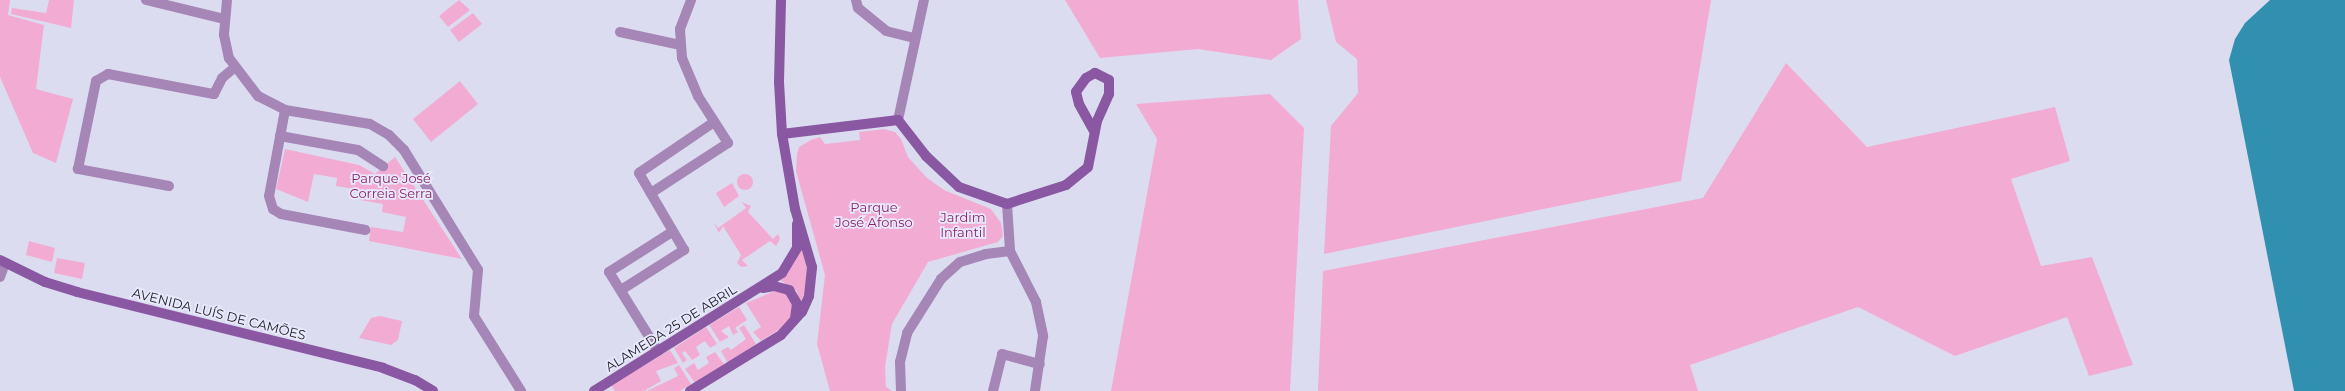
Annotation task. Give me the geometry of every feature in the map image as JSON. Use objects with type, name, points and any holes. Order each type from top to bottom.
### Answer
[{"type":"street","points":[[146,0],[224,19]]},
{"type":"street","points":[[227,0],[224,19],[226,46],[234,68],[258,96],[285,110],[370,124],[389,136],[404,150],[478,270],[474,316],[521,391]]},
{"type":"street","points":[[651,193],[728,143],[686,74],[680,45],[680,29],[691,0]]},
{"type":"street","points":[[690,391],[792,325],[802,312],[812,282],[812,267],[798,220],[782,134],[779,82],[782,0]]},
{"type":"street","points":[[856,0],[858,8],[886,31],[914,38]]},
{"type":"street","points":[[898,120],[908,84],[914,38],[924,0]]},
{"type":"street","points":[[620,32],[680,45]]},
{"type":"street","points":[[169,186],[78,169],[96,81],[108,74],[214,94],[222,78],[234,68]]},
{"type":"street","points":[[898,120],[926,156],[958,188],[1007,204],[1066,186],[1080,177],[1088,167],[1094,131],[1109,94],[1108,80],[1096,74],[1086,78],[1076,92],[1094,131]]},
{"type":"street","points":[[285,110],[269,196],[273,209],[281,214],[366,230]]},
{"type":"street","points":[[782,134],[898,120]]},
{"type":"street","points":[[621,290],[684,250],[638,173],[714,122]]},
{"type":"street","points":[[280,136],[358,150],[383,166]]},
{"type":"street","points":[[1007,204],[1010,251],[1036,302],[1043,336],[1035,391]]},
{"type":"street","name":"ALAMEDA 25 DE ABRIL","points":[[594,391],[763,288],[791,263],[797,248],[798,220]]},
{"type":"street","points":[[658,351],[609,272],[672,232]]},
{"type":"street","points":[[901,391],[900,362],[906,333],[941,279],[960,262],[986,254],[1010,251]]},
{"type":"street","points":[[0,277],[2,261]]},
{"type":"street","name":"AVENIDA LUÍS DE CAMÕES","points":[[2,261],[77,292],[383,368],[415,380],[433,391]]},
{"type":"street","name":"ALAMEDA 25 DE ABRIL","points":[[763,288],[782,287],[794,296],[797,312],[792,325]]},
{"type":"street","points":[[993,391],[1002,354],[1040,364]]},
{"type":"green space","points":[[0,0],[10,0],[8,15],[44,25],[36,89],[73,99],[56,163],[33,153],[0,77]]},
{"type":"green space","points":[[49,0],[74,0],[71,28],[11,14],[12,8],[46,13]]},
{"type":"green space","points":[[459,0],[470,10],[448,27],[439,16]]},
{"type":"green space","points":[[1065,0],[1298,0],[1301,39],[1271,60],[1198,49],[1100,58]]},
{"type":"green space","points":[[1326,0],[1711,0],[1681,181],[1324,254],[1331,126],[1358,93],[1357,59],[1336,42]]},
{"type":"green space","points":[[473,13],[482,24],[459,42],[450,30]]},
{"type":"green space","points":[[1786,63],[1867,147],[2055,107],[2070,161],[2011,179],[2041,266],[2092,257],[2133,365],[2089,376],[2067,317],[1955,356],[1858,307],[1690,365],[1698,391],[1318,391],[1323,271],[1703,198]]},
{"type":"green space","points":[[460,81],[478,104],[431,142],[413,119]]},
{"type":"green space","points":[[1270,94],[1304,128],[1290,391],[1111,391],[1157,139],[1136,104]]},
{"type":"green space","name":"Parque José Afonso","points":[[884,129],[895,132],[901,139],[908,157],[927,178],[944,190],[991,209],[1001,223],[1003,236],[998,242],[928,262],[892,324],[885,367],[886,387],[892,391],[830,391],[817,344],[825,275],[796,171],[797,154],[799,147],[820,137],[825,144],[860,140],[859,132]]},
{"type":"green space","name":"Parque José Correia Serra","points":[[285,149],[359,165],[375,174],[395,157],[462,259],[369,241],[371,227],[403,232],[406,217],[382,212],[383,204],[360,200],[361,190],[336,186],[337,178],[314,174],[308,202],[276,189]]},
{"type":"green space","points":[[745,174],[752,179],[753,182],[748,189],[745,190],[738,185],[737,182],[742,175]]},
{"type":"green space","points":[[732,183],[739,196],[724,207],[716,193]]},
{"type":"green space","points":[[742,202],[751,206],[748,212],[773,239],[778,234],[780,239],[776,246],[770,241],[742,260],[748,266],[741,267],[737,263],[741,255],[723,226],[719,233],[713,222],[718,228],[746,208]]},
{"type":"green space","points":[[799,230],[808,267],[806,289],[799,306],[797,291],[780,280]]},
{"type":"green space","points":[[29,241],[55,248],[52,262],[26,255]]},
{"type":"green space","points":[[57,258],[85,263],[82,279],[54,273]]},
{"type":"green space","points":[[777,290],[785,293],[794,305],[788,324],[761,341],[753,332],[761,327],[746,303]]},
{"type":"green space","points":[[739,307],[747,320],[735,328],[738,332],[733,335],[729,326],[721,331],[729,337],[720,342],[709,325]]},
{"type":"green space","points":[[380,316],[402,321],[398,340],[391,345],[359,338],[371,318]]},
{"type":"green space","points":[[744,325],[756,344],[728,363],[721,351],[728,347],[731,350],[746,339],[739,328]]},
{"type":"green space","points":[[706,327],[717,344],[710,348],[705,341],[696,347],[700,355],[692,360],[685,351],[682,353],[687,360],[683,363],[674,348]]},
{"type":"green space","points":[[670,350],[678,363],[656,371],[661,381],[644,391],[615,391],[611,385]]},
{"type":"green space","points":[[715,352],[724,364],[695,383],[685,369],[694,363],[698,370],[709,363],[706,357]]},
{"type":"green space","points":[[679,365],[691,384],[680,391],[647,391],[678,376],[674,368]]},
{"type":"water","points":[[2270,0],[2345,0],[2345,391],[2294,391],[2229,60],[2235,39],[2245,23]]},
{"type":"park label","name":"Jardim Infantil","points":[[963,226]]}]
